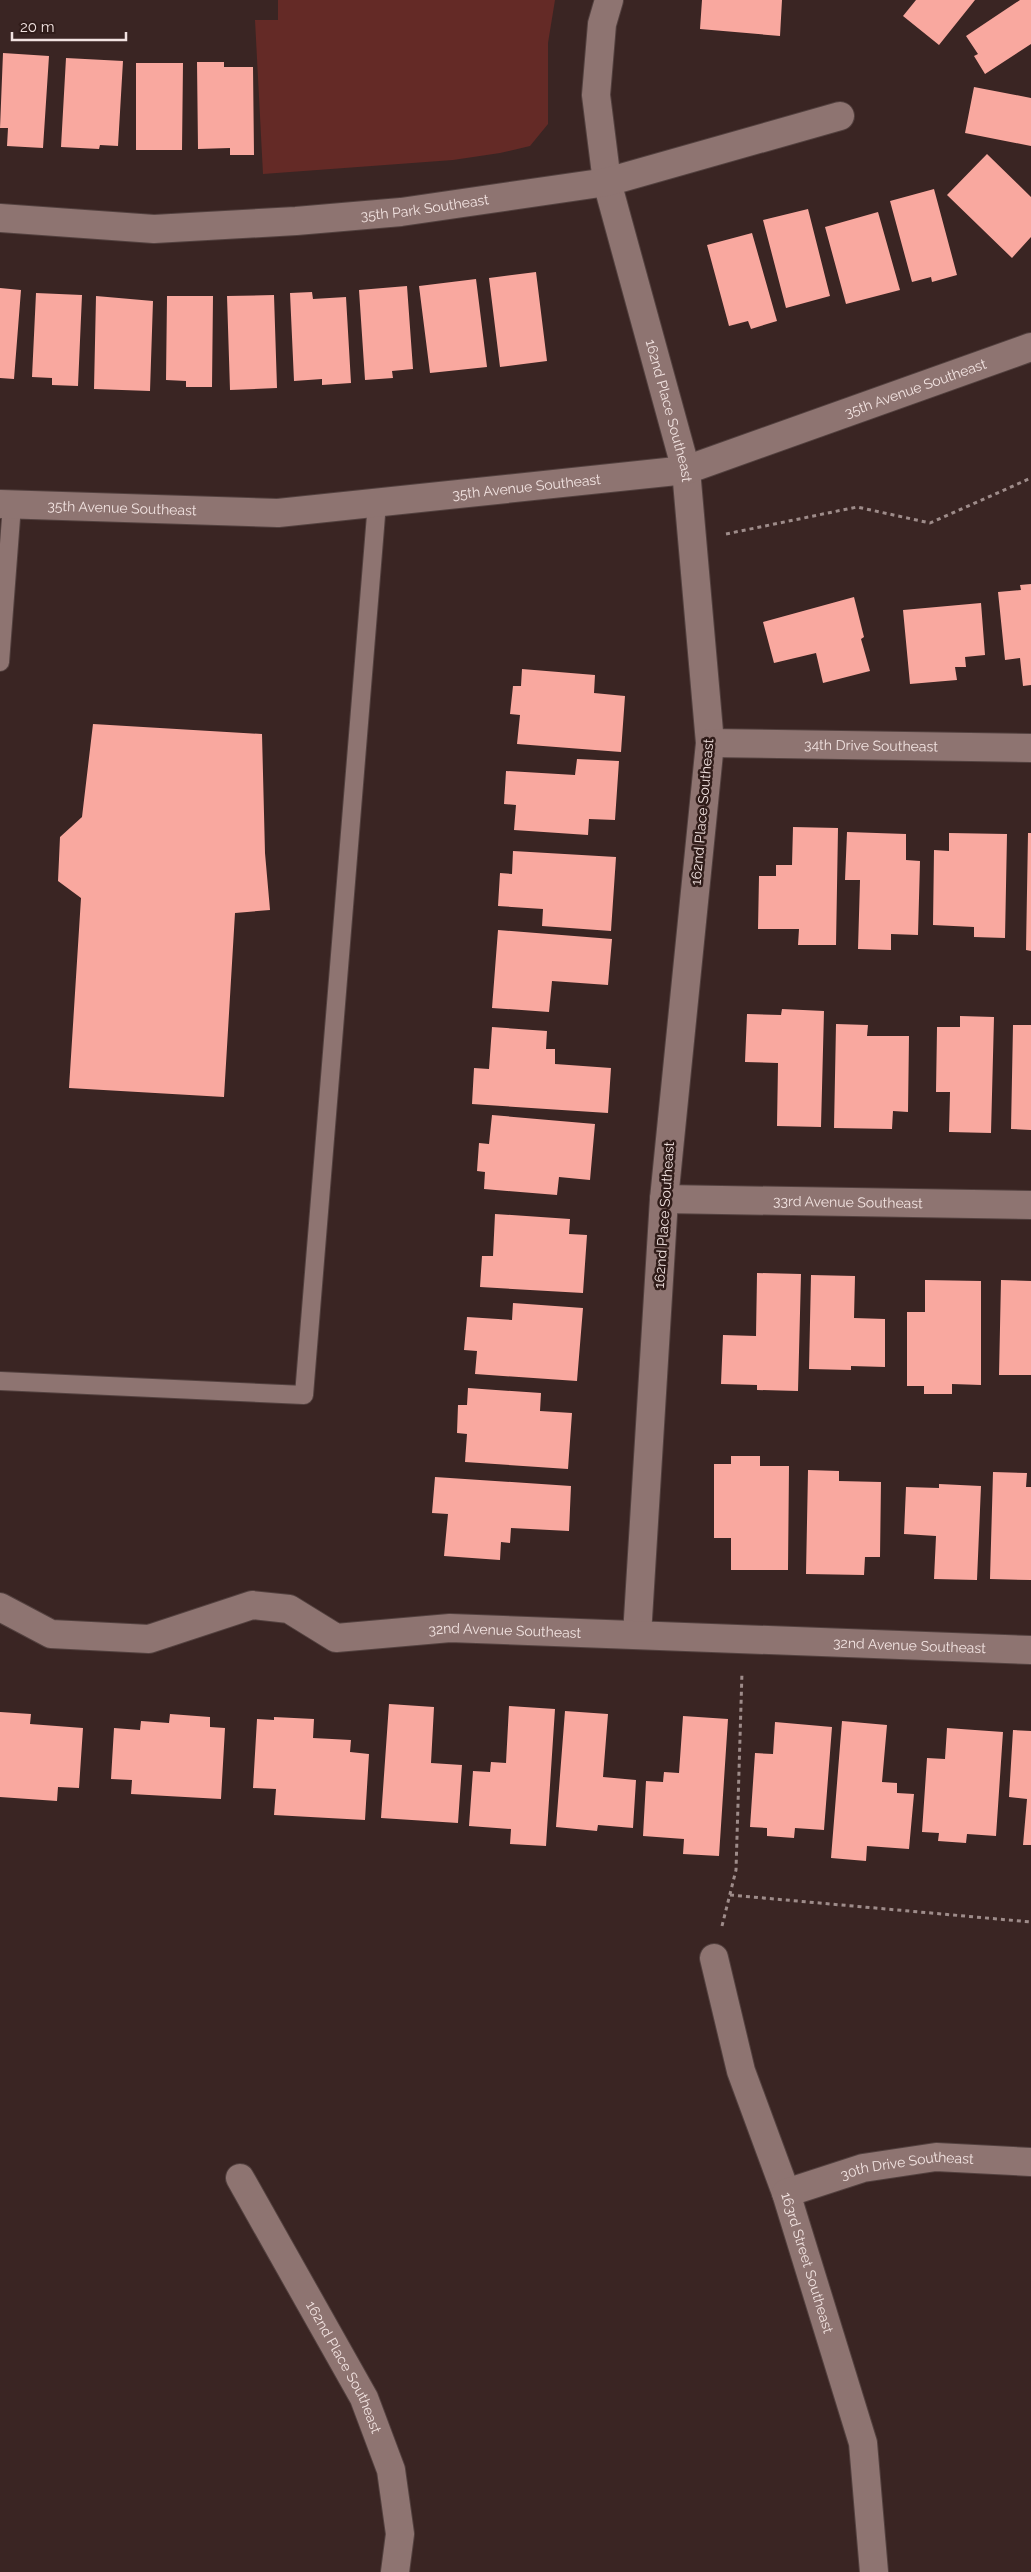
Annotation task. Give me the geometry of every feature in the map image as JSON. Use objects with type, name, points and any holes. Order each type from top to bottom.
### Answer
[{"type":"street","name":"162nd Place Southeast","points":[[609,0],[602,24],[596,95],[607,182],[686,470],[710,743],[664,1199],[637,1635]]},
{"type":"street","name":"35th Park Southeast","points":[[0,218],[154,229],[296,221],[401,212],[607,182],[840,116]]},
{"type":"street","name":"35th Avenue Southeast","points":[[6,504],[278,513],[686,470],[1031,347]]},
{"type":"street","name":"34th Drive Southeast","points":[[710,743],[1031,748]]},
{"type":"street","name":"33rd Avenue Southeast","points":[[664,1199],[1031,1205]]},
{"type":"street","name":"32nd Avenue Southeast","points":[[0,1607],[51,1634],[149,1639],[252,1605],[289,1608],[336,1638],[450,1628],[1031,1650]]},
{"type":"street","name":"163rd Street Southeast","points":[[714,1958],[741,2071],[786,2194],[863,2443],[874,2572]]},
{"type":"street","name":"30th Drive Southeast","points":[[786,2194],[863,2168],[936,2157],[1031,2162]]},
{"type":"street","name":"162nd Place Southeast","points":[[240,2178],[364,2398],[391,2470],[400,2534],[396,2572]]},
{"type":"lane","points":[[0,1382],[304,1395],[377,503]]},
{"type":"lane","points":[[0,662],[6,504]]},
{"type":"path","points":[[692,541],[857,507],[930,523],[1031,478]]},
{"type":"path","points":[[714,1958],[736,1870],[743,1639]]},
{"type":"path","points":[[730,1895],[1031,1922]]},
{"type":"shaded area","points":[[278,0],[555,0],[548,43],[548,124],[530,146],[500,153],[453,160],[263,174],[255,20],[278,20]]},
{"type":"building","points":[[702,0],[782,0],[780,36],[700,29]]},
{"type":"building","points":[[916,0],[975,0],[939,45],[903,16]]},
{"type":"building","points":[[1020,0],[1031,0],[1031,44],[985,74],[974,56],[978,54],[966,36]]},
{"type":"building","points":[[3,53],[49,56],[43,148],[7,146],[8,128],[0,128]]},
{"type":"building","points":[[66,58],[123,61],[118,146],[100,145],[99,149],[61,147]]},
{"type":"building","points":[[197,62],[224,62],[224,67],[253,67],[254,155],[230,155],[230,148],[198,149]]},
{"type":"building","points":[[136,63],[183,63],[182,150],[136,150]]},
{"type":"building","points":[[974,87],[1031,98],[1031,146],[965,133]]},
{"type":"building","points":[[987,154],[1031,197],[1031,237],[1012,258],[947,195]]},
{"type":"building","points":[[934,189],[957,275],[932,282],[931,277],[912,282],[890,201]]},
{"type":"building","points":[[808,209],[830,296],[786,308],[763,220]]},
{"type":"building","points":[[878,212],[900,290],[846,304],[825,227]]},
{"type":"building","points":[[752,233],[777,321],[751,329],[748,321],[729,326],[707,245]]},
{"type":"building","points":[[536,272],[547,361],[500,367],[489,278]]},
{"type":"building","points":[[476,279],[487,367],[430,373],[419,286]]},
{"type":"building","points":[[407,286],[413,369],[392,371],[393,378],[365,380],[359,290]]},
{"type":"building","points":[[0,288],[21,290],[14,379],[0,378]]},
{"type":"building","points":[[312,292],[313,299],[346,297],[351,383],[322,385],[322,379],[294,381],[290,293]]},
{"type":"building","points":[[36,293],[82,295],[78,386],[52,385],[52,378],[32,377]]},
{"type":"building","points":[[274,295],[277,388],[230,390],[227,296]]},
{"type":"building","points":[[96,296],[153,301],[150,391],[94,389]]},
{"type":"building","points":[[167,296],[213,296],[212,387],[186,387],[186,381],[166,380]]},
{"type":"building","points":[[1031,584],[1031,685],[1023,686],[1020,658],[1005,660],[998,592],[1021,590],[1020,585]]},
{"type":"building","points":[[854,597],[864,637],[861,639],[870,671],[823,683],[816,653],[774,663],[763,622]]},
{"type":"building","points":[[981,603],[985,655],[965,657],[966,667],[955,667],[957,680],[910,684],[903,610]]},
{"type":"building","points":[[522,669],[595,675],[594,693],[625,696],[621,752],[517,744],[520,715],[510,714],[513,686],[521,686]]},
{"type":"building","points":[[93,724],[262,734],[265,853],[270,910],[235,913],[224,1097],[69,1088],[81,898],[58,881],[60,837],[82,817]]},
{"type":"building","points":[[577,759],[619,761],[615,820],[589,819],[588,835],[514,830],[516,805],[504,804],[506,771],[575,775]]},
{"type":"building","points":[[793,827],[838,828],[836,945],[798,945],[799,929],[758,929],[759,876],[776,876],[776,865],[792,865]]},
{"type":"building","points":[[847,832],[906,834],[906,860],[920,861],[918,935],[891,934],[891,950],[858,949],[860,880],[845,880]]},
{"type":"building","points":[[949,833],[1007,834],[1005,938],[974,937],[974,927],[933,925],[934,850],[949,851]]},
{"type":"building","points":[[1028,833],[1031,833],[1031,951],[1026,950]]},
{"type":"building","points":[[513,851],[616,857],[611,931],[542,926],[543,909],[498,906],[500,873],[512,874]]},
{"type":"building","points":[[498,930],[612,939],[608,985],[552,981],[549,1012],[492,1008]]},
{"type":"building","points":[[782,1009],[824,1011],[821,1127],[777,1126],[778,1063],[745,1062],[747,1014],[781,1015]]},
{"type":"building","points":[[960,1016],[994,1017],[991,1133],[949,1132],[950,1092],[936,1092],[937,1027],[960,1027]]},
{"type":"building","points":[[836,1024],[868,1025],[867,1036],[909,1036],[908,1112],[893,1111],[892,1129],[834,1128]]},
{"type":"building","points":[[1013,1025],[1031,1025],[1031,1130],[1011,1129]]},
{"type":"building","points":[[492,1027],[547,1031],[546,1049],[555,1049],[555,1064],[611,1068],[608,1113],[472,1104],[474,1068],[489,1069]]},
{"type":"building","points":[[492,1115],[595,1124],[590,1180],[559,1177],[557,1195],[484,1189],[485,1172],[477,1171],[479,1143],[489,1144]]},
{"type":"building","points":[[495,1214],[570,1219],[569,1234],[587,1235],[583,1293],[480,1287],[482,1256],[493,1256]]},
{"type":"building","points":[[757,1273],[801,1274],[798,1391],[757,1390],[757,1385],[721,1384],[723,1335],[756,1336]]},
{"type":"building","points":[[811,1275],[855,1276],[854,1318],[885,1319],[885,1367],[851,1366],[851,1370],[809,1369]]},
{"type":"building","points":[[925,1280],[981,1281],[981,1385],[952,1384],[952,1394],[924,1394],[924,1386],[907,1386],[907,1312],[925,1312]]},
{"type":"building","points":[[1001,1280],[1031,1281],[1031,1375],[999,1375]]},
{"type":"building","points":[[513,1303],[583,1308],[577,1381],[475,1374],[477,1351],[464,1350],[467,1317],[512,1320]]},
{"type":"building","points":[[468,1388],[541,1393],[540,1411],[572,1413],[568,1469],[465,1462],[467,1434],[457,1433],[458,1405],[467,1405]]},
{"type":"building","points":[[731,1456],[760,1456],[760,1466],[789,1466],[788,1570],[731,1570],[731,1538],[714,1538],[714,1464],[731,1464]]},
{"type":"building","points":[[808,1470],[839,1471],[839,1481],[881,1482],[880,1557],[865,1557],[864,1575],[806,1574]]},
{"type":"building","points":[[993,1472],[1027,1473],[1026,1487],[1031,1487],[1031,1580],[990,1579]]},
{"type":"building","points":[[435,1477],[571,1486],[569,1531],[511,1528],[510,1543],[501,1542],[500,1560],[444,1556],[448,1514],[432,1513]]},
{"type":"building","points":[[939,1484],[981,1486],[977,1580],[934,1579],[936,1536],[904,1534],[906,1487],[939,1488]]},
{"type":"building","points":[[389,1704],[434,1707],[431,1763],[462,1765],[458,1823],[381,1818]]},
{"type":"building","points":[[509,1706],[555,1709],[546,1846],[510,1844],[511,1829],[469,1826],[473,1771],[490,1772],[491,1762],[506,1763]]},
{"type":"building","points":[[565,1711],[608,1714],[603,1777],[636,1780],[633,1828],[598,1825],[597,1831],[556,1827]]},
{"type":"building","points":[[0,1712],[31,1714],[30,1724],[83,1728],[79,1788],[58,1787],[57,1801],[0,1797]]},
{"type":"building","points":[[170,1714],[210,1717],[210,1727],[225,1728],[221,1799],[131,1794],[132,1780],[111,1779],[114,1728],[140,1730],[141,1721],[169,1723]]},
{"type":"building","points":[[683,1716],[728,1719],[719,1856],[683,1854],[684,1839],[643,1836],[646,1781],[663,1782],[664,1772],[679,1773]]},
{"type":"building","points":[[274,1717],[314,1719],[313,1738],[351,1740],[350,1752],[369,1754],[365,1820],[274,1815],[276,1789],[253,1788],[257,1719],[274,1720]]},
{"type":"building","points":[[842,1721],[887,1725],[882,1782],[897,1783],[897,1793],[914,1794],[909,1849],[867,1846],[866,1861],[831,1858]]},
{"type":"building","points":[[775,1722],[832,1727],[824,1830],[795,1828],[794,1838],[767,1836],[767,1828],[750,1827],[755,1753],[773,1754]]},
{"type":"building","points":[[947,1728],[1003,1732],[996,1836],[967,1834],[966,1843],[938,1841],[939,1833],[922,1832],[927,1758],[945,1759]]},
{"type":"building","points":[[1013,1730],[1031,1731],[1031,1845],[1023,1845],[1027,1799],[1009,1797]]}]
